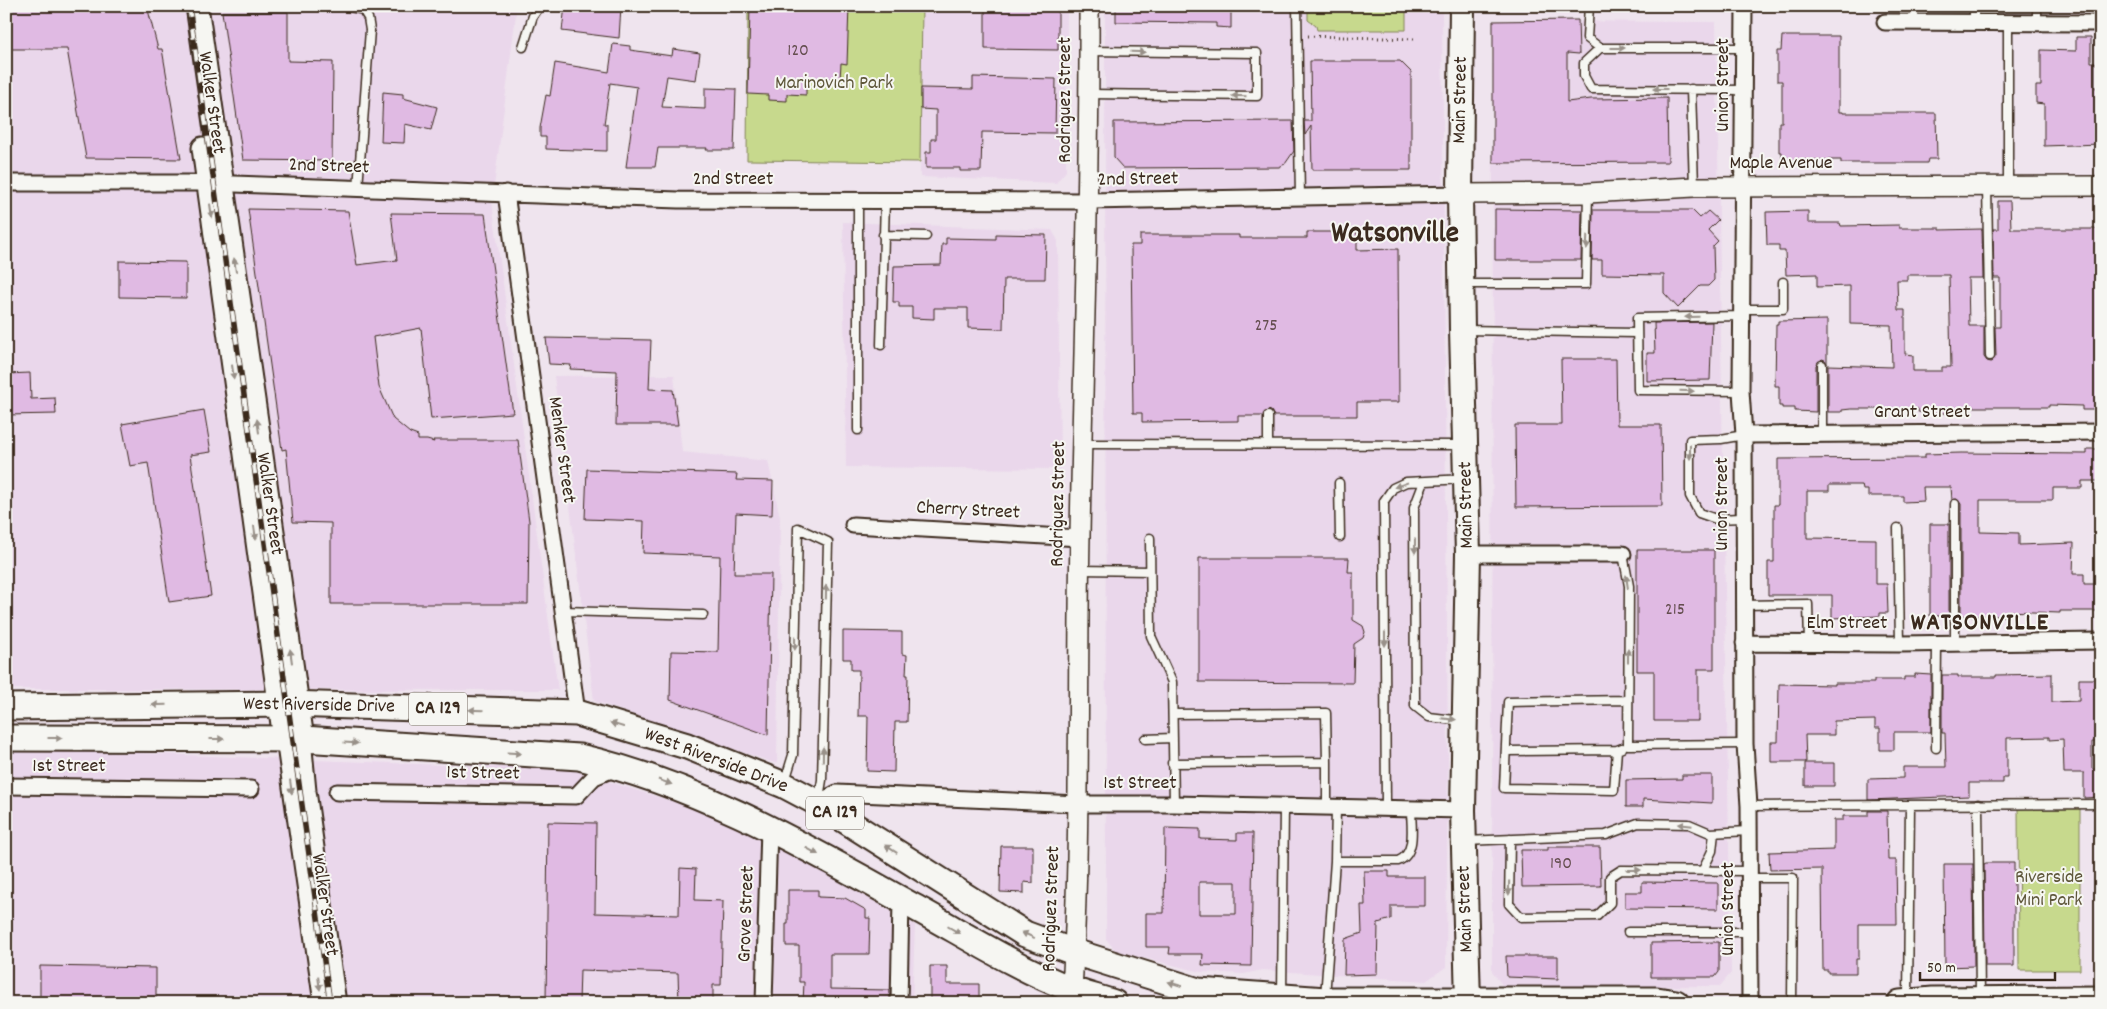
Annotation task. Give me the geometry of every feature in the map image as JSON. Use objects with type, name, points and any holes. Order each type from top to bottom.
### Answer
[{"type":"highway","name":"West Riverside Drive","points":[[6,707],[288,704],[577,713],[687,746],[784,785],[818,802],[1025,934],[1074,952],[1198,991],[1325,1000],[1468,1002]]},
{"type":"highway","name":"West Riverside Drive","points":[[6,738],[293,739],[579,757],[619,766],[696,794],[769,827],[1071,996],[1114,1003]]},
{"type":"highway","points":[[1900,1003],[2101,999]]},
{"type":"highway","name":"CA 129","points":[[1468,1002],[1657,1000],[1676,1003]]},
{"type":"main road","name":"Walker Street","points":[[183,6],[215,184],[293,739]]},
{"type":"main road","name":"Walker Street","points":[[197,6],[215,184]]},
{"type":"main road","name":"Main Street","points":[[1462,6],[1460,194],[1468,554],[1463,810],[1468,1002]]},
{"type":"street","name":"Rodriguez Street","points":[[1071,996],[1078,804],[1080,538],[1088,201],[1089,6]]},
{"type":"street","name":"Union Street","points":[[1744,6],[1744,164],[1741,187],[1741,392],[1744,435],[1742,518],[1745,744],[1749,806],[1750,1003]]},
{"type":"street","points":[[1885,22],[2101,23]]},
{"type":"street","name":"2nd Street","points":[[6,183],[215,184],[506,192],[678,200],[1088,201],[1460,194]]},
{"type":"street","name":"Maple Avenue","points":[[1460,194],[1588,193],[1694,187],[2101,186]]},
{"type":"street","name":"Menker Street","points":[[506,192],[577,713]]},
{"type":"street","name":"Grant Street","points":[[1744,435],[2101,432]]},
{"type":"street","name":"Cherry Street","points":[[853,525],[1080,538]]},
{"type":"street","points":[[1468,554],[1623,554]]},
{"type":"street","name":"Elm Street","points":[[1744,643],[1900,644],[2101,641]]},
{"type":"street","name":"Walker Street","points":[[293,739],[322,1003]]},
{"type":"street","name":"Walker Street","points":[[293,739],[309,800],[338,1003]]},
{"type":"street","name":"1st Street","points":[[337,792],[576,796],[594,777],[619,766]]},
{"type":"street","name":"1st Street","points":[[6,786],[251,789]]},
{"type":"street","name":"1st Street","points":[[818,802],[837,793],[1078,804],[1463,810]]},
{"type":"street","name":"Grove Street","points":[[764,1003],[769,827]]},
{"type":"street","points":[[899,1003],[901,900]]},
{"type":"lane","points":[[345,6],[363,10],[368,18],[370,30],[358,188]]},
{"type":"lane","points":[[523,47],[533,16],[540,6]]},
{"type":"lane","points":[[1297,6],[1300,198]]},
{"type":"lane","points":[[1589,6],[1587,38],[1600,48],[1744,48]]},
{"type":"lane","points":[[1914,6],[1914,22]]},
{"type":"lane","points":[[1974,6],[1974,22]]},
{"type":"lane","points":[[2037,6],[2037,23]]},
{"type":"lane","points":[[2008,23],[2008,187]]},
{"type":"lane","points":[[1600,48],[1584,63],[1584,76],[1591,89],[1744,90]]},
{"type":"lane","points":[[1088,94],[1256,96],[1257,53],[1089,51]]},
{"type":"lane","points":[[1691,89],[1694,187]]},
{"type":"lane","points":[[1987,186],[1990,356]]},
{"type":"lane","points":[[1461,284],[1586,284],[1588,193]]},
{"type":"lane","points":[[858,200],[858,430]]},
{"type":"lane","points":[[881,345],[885,200]]},
{"type":"lane","points":[[883,235],[926,236]]},
{"type":"lane","points":[[1741,392],[1638,390],[1637,318],[1783,309],[1783,282]]},
{"type":"lane","points":[[1462,330],[1636,332]]},
{"type":"lane","points":[[1822,365],[1822,434]]},
{"type":"lane","points":[[1268,416],[1268,444]]},
{"type":"lane","points":[[1742,518],[1716,519],[1699,513],[1690,496],[1690,440],[1721,439],[1744,435]]},
{"type":"lane","points":[[1082,444],[1466,445]]},
{"type":"lane","points":[[1386,808],[1384,501],[1388,493],[1401,484],[1466,479]]},
{"type":"lane","points":[[1424,482],[1414,508],[1415,706],[1429,717],[1465,721]]},
{"type":"lane","points":[[1339,483],[1340,537]]},
{"type":"lane","points":[[1955,504],[1955,643]]},
{"type":"lane","points":[[784,785],[793,755],[798,528],[828,542],[822,780],[818,802]]},
{"type":"lane","points":[[1898,528],[1900,644]]},
{"type":"lane","points":[[1150,538],[1151,636],[1172,682],[1174,804]]},
{"type":"lane","points":[[1623,554],[1628,586],[1628,745]]},
{"type":"lane","points":[[1080,570],[1150,571]]},
{"type":"lane","points":[[1743,605],[1808,604],[1809,644]]},
{"type":"lane","points":[[563,611],[703,615]]},
{"type":"lane","points":[[1936,748],[1937,643]]},
{"type":"lane","points":[[1617,750],[1614,790],[1504,788],[1508,702],[1628,700]]},
{"type":"lane","points":[[1173,714],[1326,713],[1327,762],[1335,861],[1325,1000]]},
{"type":"lane","points":[[1145,739],[1173,738]]},
{"type":"lane","points":[[1506,751],[1617,750],[1628,745],[1745,744]]},
{"type":"lane","points":[[1172,763],[1327,762]]},
{"type":"lane","points":[[1978,804],[1980,1000]]},
{"type":"lane","points":[[1749,806],[2101,804]]},
{"type":"lane","points":[[1908,1002],[1910,805]]},
{"type":"lane","points":[[1282,997],[1284,806]]},
{"type":"lane","points":[[1335,861],[1398,861],[1405,858],[1411,846],[1410,808]]},
{"type":"lane","points":[[1464,841],[1606,836],[1638,824],[1689,824],[1714,833],[1749,831]]},
{"type":"lane","points":[[1703,870],[1712,851],[1714,833]]},
{"type":"lane","points":[[1510,839],[1509,904],[1521,917],[1597,916],[1610,903],[1610,877],[1621,870],[1703,870],[1793,878],[1792,1003]]},
{"type":"lane","points":[[1628,932],[1749,932]]},
{"type":"path","points":[[1298,35],[1416,38]]},
{"type":"shaded area","points":[[6,6],[517,6],[492,202],[558,690],[6,689]]},
{"type":"shaded area","points":[[922,6],[1067,6],[1066,171],[1056,183],[920,177]]},
{"type":"shaded area","points":[[1105,6],[1442,6],[1448,761],[1446,967],[1426,981],[1262,970],[1244,974],[1201,972],[1116,951],[1106,939]]},
{"type":"shaded area","points":[[1493,21],[1716,22],[1731,973],[1720,986],[1503,986],[1492,971]]},
{"type":"shaded area","points":[[843,222],[1052,230],[1058,241],[1060,469],[846,467]]},
{"type":"shaded area","points":[[674,375],[682,452],[768,461],[780,517],[777,764],[594,701],[554,376]]},
{"type":"shaded area","points":[[6,748],[572,770],[725,818],[763,837],[915,925],[912,1003],[6,1003]]},
{"type":"green space","name":"Marinovich Park","points":[[748,6],[922,6],[920,162],[747,160]]},
{"type":"green space","points":[[1308,6],[1406,6],[1406,30],[1317,30],[1316,26],[1308,20]]},
{"type":"green space","name":"Riverside Mini Park","points":[[2018,808],[2080,808],[2080,970],[2019,970]]},
{"type":"building","points":[[6,6],[147,6],[158,49],[162,49],[181,159],[86,158],[67,49],[6,49]]},
{"type":"building","points":[[565,6],[621,6],[619,38],[562,31]]},
{"type":"building","points":[[750,6],[849,6],[847,64],[841,63],[840,79],[806,78],[806,95],[787,94],[787,101],[768,100],[768,95],[748,94]]},
{"type":"building","points":[[985,6],[1058,6],[1058,50],[985,49]]},
{"type":"building","points":[[1116,6],[1231,6],[1231,28],[1216,27],[1216,23],[1116,22]]},
{"type":"building","points":[[222,12],[288,12],[288,61],[333,62],[332,161],[243,160]]},
{"type":"building","points":[[1578,20],[1579,54],[1567,53],[1567,102],[1591,99],[1667,98],[1668,162],[1493,163],[1493,21]]},
{"type":"building","points":[[1782,36],[1839,36],[1839,112],[1936,113],[1937,159],[1928,159],[1927,163],[1841,163],[1841,160],[1782,160],[1782,152],[1779,152],[1779,122],[1782,122],[1782,81],[1777,81],[1777,51],[1781,51]]},
{"type":"building","points":[[2076,37],[2091,37],[2091,62],[2095,62],[2095,88],[2100,88],[2101,144],[2044,146],[2044,104],[2036,103],[2036,86],[2041,86],[2041,50],[2076,51]]},
{"type":"building","points":[[613,44],[630,46],[630,50],[672,56],[673,49],[700,53],[696,80],[667,76],[662,107],[705,109],[705,88],[736,89],[734,150],[658,148],[655,167],[626,167],[637,87],[610,83],[604,124],[607,124],[607,151],[546,149],[546,137],[540,137],[540,128],[546,95],[550,96],[555,63],[609,72]]},
{"type":"building","points":[[1310,61],[1400,61],[1411,72],[1411,170],[1312,170],[1311,126],[1305,135],[1304,121],[1311,121]]},
{"type":"building","points":[[973,77],[1056,79],[1055,133],[982,132],[981,171],[960,171],[960,168],[926,168],[926,152],[931,152],[931,139],[936,139],[936,110],[921,109],[921,88],[973,89]]},
{"type":"building","points":[[383,92],[403,94],[403,98],[437,107],[431,130],[405,124],[404,143],[381,142]]},
{"type":"building","points":[[1293,121],[1294,151],[1285,164],[1279,167],[1123,168],[1114,158],[1114,122]]},
{"type":"building","points":[[1998,201],[2010,201],[2011,229],[2101,229],[2101,410],[2082,410],[2082,406],[2049,405],[2049,407],[1970,407],[1970,414],[1918,412],[1918,409],[1851,409],[1842,410],[1842,412],[1828,412],[1828,365],[1892,367],[1891,325],[1850,324],[1850,286],[1817,287],[1817,274],[1786,275],[1785,251],[1779,251],[1779,245],[1767,245],[1766,212],[1808,211],[1808,223],[1840,223],[1841,226],[1899,225],[1899,228],[1940,228],[1940,230],[1982,229],[1983,278],[1968,278],[1969,326],[1984,326],[1984,357],[1987,361],[1991,362],[1996,356],[1995,327],[2000,327],[2000,278],[1994,278],[1993,229],[1998,229]],"holes":[[[1907,275],[1949,275],[1951,367],[1942,367],[1942,371],[1913,371],[1913,355],[1905,354],[1905,310],[1898,310],[1897,280],[1907,280]]]},
{"type":"building","points":[[248,209],[348,211],[357,265],[397,260],[391,213],[485,214],[513,413],[431,419],[421,328],[373,337],[379,387],[393,419],[410,433],[418,436],[418,440],[434,442],[433,440],[518,440],[529,521],[528,604],[331,604],[331,523],[293,522],[286,449],[282,450]]},
{"type":"building","points":[[1495,209],[1582,210],[1581,260],[1495,260]]},
{"type":"building","points":[[1593,210],[1692,210],[1700,218],[1708,211],[1718,220],[1708,230],[1718,241],[1713,246],[1714,280],[1708,286],[1700,286],[1678,308],[1664,293],[1664,275],[1602,274],[1602,260],[1592,260]]},
{"type":"building","points":[[1307,232],[1357,232],[1357,250],[1398,249],[1399,402],[1357,402],[1357,416],[1274,416],[1268,410],[1262,416],[1238,416],[1238,421],[1142,422],[1142,413],[1133,413],[1131,245],[1140,245],[1140,235],[1239,235],[1239,238],[1307,238]]},
{"type":"building","points":[[996,234],[1046,235],[1045,279],[1004,279],[1003,329],[968,328],[968,308],[934,308],[934,319],[912,318],[912,307],[899,307],[899,302],[893,302],[894,266],[941,265],[942,244],[946,244],[946,238],[996,239]]},
{"type":"building","points":[[119,261],[186,262],[186,298],[119,297]]},
{"type":"building","points":[[1827,320],[1827,364],[1822,359],[1816,365],[1816,412],[1795,411],[1795,408],[1782,408],[1782,406],[1779,406],[1779,386],[1775,386],[1776,324],[1778,324],[1778,321]]},
{"type":"building","points":[[1712,322],[1710,380],[1647,381],[1647,353],[1655,353],[1654,323]]},
{"type":"building","points":[[546,338],[651,340],[649,389],[673,390],[678,425],[616,425],[617,371],[570,369],[571,365],[549,364]]},
{"type":"building","points":[[1561,359],[1616,359],[1617,425],[1661,425],[1662,506],[1516,507],[1515,425],[1562,425]]},
{"type":"building","points":[[30,373],[31,399],[55,398],[56,414],[6,415],[6,374]]},
{"type":"building","points":[[204,410],[211,452],[190,455],[211,596],[169,602],[148,463],[130,466],[122,424]]},
{"type":"building","points":[[2087,449],[2101,449],[2101,481],[2082,481],[2082,488],[2053,488],[2053,500],[1980,500],[1980,532],[2019,533],[2019,545],[2074,543],[2073,574],[2084,574],[2084,584],[2096,584],[2097,611],[2060,611],[2060,613],[2005,611],[2005,616],[1961,616],[1961,504],[1957,499],[1952,500],[1951,487],[1923,487],[1924,501],[1903,502],[1903,496],[1868,496],[1868,490],[1863,490],[1862,485],[1829,485],[1829,491],[1807,491],[1807,538],[1876,539],[1876,584],[1887,584],[1888,613],[1880,613],[1880,616],[1832,618],[1832,595],[1768,595],[1768,562],[1774,562],[1774,505],[1778,505],[1778,459],[1925,458],[1925,454],[1961,453],[2087,454]]},
{"type":"building","points":[[587,469],[737,474],[736,480],[773,481],[772,515],[736,513],[734,574],[771,574],[768,735],[670,700],[671,651],[718,652],[720,556],[643,553],[644,521],[585,519]]},
{"type":"building","points":[[1930,524],[1949,524],[1949,616],[1930,616]]},
{"type":"building","points":[[1637,550],[1714,550],[1714,669],[1698,669],[1698,721],[1654,721],[1654,671],[1637,671]]},
{"type":"building","points":[[1199,558],[1349,558],[1348,572],[1353,572],[1353,620],[1363,626],[1365,632],[1363,638],[1354,644],[1353,683],[1199,682]]},
{"type":"building","points":[[843,631],[902,632],[902,654],[907,655],[907,722],[895,722],[894,772],[867,771],[868,716],[858,716],[859,670],[851,670],[851,659],[843,659]]},
{"type":"building","points":[[1915,674],[1931,675],[1931,732],[1894,732],[1894,750],[1880,750],[1880,728],[1875,728],[1875,720],[1834,721],[1834,735],[1805,735],[1806,762],[1771,762],[1771,742],[1778,742],[1779,684],[1835,685],[1835,683],[1874,683],[1874,680],[1904,680],[1904,677],[1915,677]]},
{"type":"building","points":[[2052,674],[2052,702],[2079,701],[2079,679],[2099,679],[2101,742],[2092,742],[2092,769],[2100,769],[2101,797],[2084,798],[2084,773],[2064,773],[2063,739],[2049,740],[2049,737],[2007,738],[2007,778],[2003,778],[2003,783],[1969,783],[1969,796],[1868,800],[1868,779],[1903,778],[1903,767],[1946,767],[1945,733],[1942,733],[1942,675],[1996,677],[1996,675]]},
{"type":"building","points":[[1805,763],[1834,763],[1834,786],[1805,786]]},
{"type":"building","points":[[1682,775],[1712,775],[1712,803],[1643,799],[1643,807],[1626,807],[1626,780],[1682,779]]},
{"type":"building","points":[[1868,811],[1887,811],[1888,860],[1896,860],[1897,924],[1859,924],[1859,959],[1856,959],[1856,973],[1828,973],[1828,970],[1823,970],[1822,869],[1770,870],[1769,852],[1834,850],[1834,820],[1843,820],[1843,816],[1868,816]]},
{"type":"building","points":[[548,822],[596,823],[595,913],[679,915],[680,868],[696,869],[695,900],[723,901],[721,985],[713,985],[713,1003],[679,1003],[678,973],[580,970],[579,1003],[546,1003]]},
{"type":"building","points":[[1165,828],[1200,829],[1200,839],[1237,840],[1237,833],[1253,833],[1251,966],[1202,965],[1203,954],[1169,954],[1170,947],[1146,947],[1146,913],[1164,913]],"holes":[[[1199,882],[1236,882],[1236,914],[1199,914]]]},
{"type":"building","points":[[1001,846],[1033,846],[1033,883],[1024,882],[1024,893],[1000,892]]},
{"type":"building","points":[[1548,847],[1600,847],[1601,886],[1522,887],[1521,850],[1548,850]]},
{"type":"building","points":[[2014,863],[2014,966],[1985,966],[1984,864]]},
{"type":"building","points":[[1944,864],[1973,864],[1974,966],[1945,967]]},
{"type":"building","points":[[1364,871],[1389,871],[1389,877],[1425,877],[1425,906],[1391,906],[1391,919],[1378,923],[1377,974],[1344,975],[1345,939],[1362,933],[1361,905],[1365,905]]},
{"type":"building","points":[[1642,882],[1718,883],[1718,909],[1625,908],[1625,892],[1642,892]]},
{"type":"building","points":[[788,890],[818,890],[818,897],[845,898],[866,910],[866,918],[870,918],[869,954],[830,954],[830,989],[890,990],[890,1003],[803,1003],[804,982],[799,982],[799,946],[786,946]]},
{"type":"building","points":[[1719,942],[1719,972],[1715,977],[1651,977],[1651,943]]},
{"type":"building","points":[[1506,956],[1558,956],[1558,979],[1507,977]]},
{"type":"building","points":[[40,966],[156,968],[156,1003],[40,1003]]},
{"type":"building","points":[[930,966],[947,966],[947,984],[979,984],[979,1003],[930,1003]]},
{"type":"railway","points":[[189,6],[330,1003]]},
{"type":"district","name":"Watsonville","points":[[1395,235]]},
{"type":"district","name":"WATSONVILLE","points":[[1980,624]]}]
